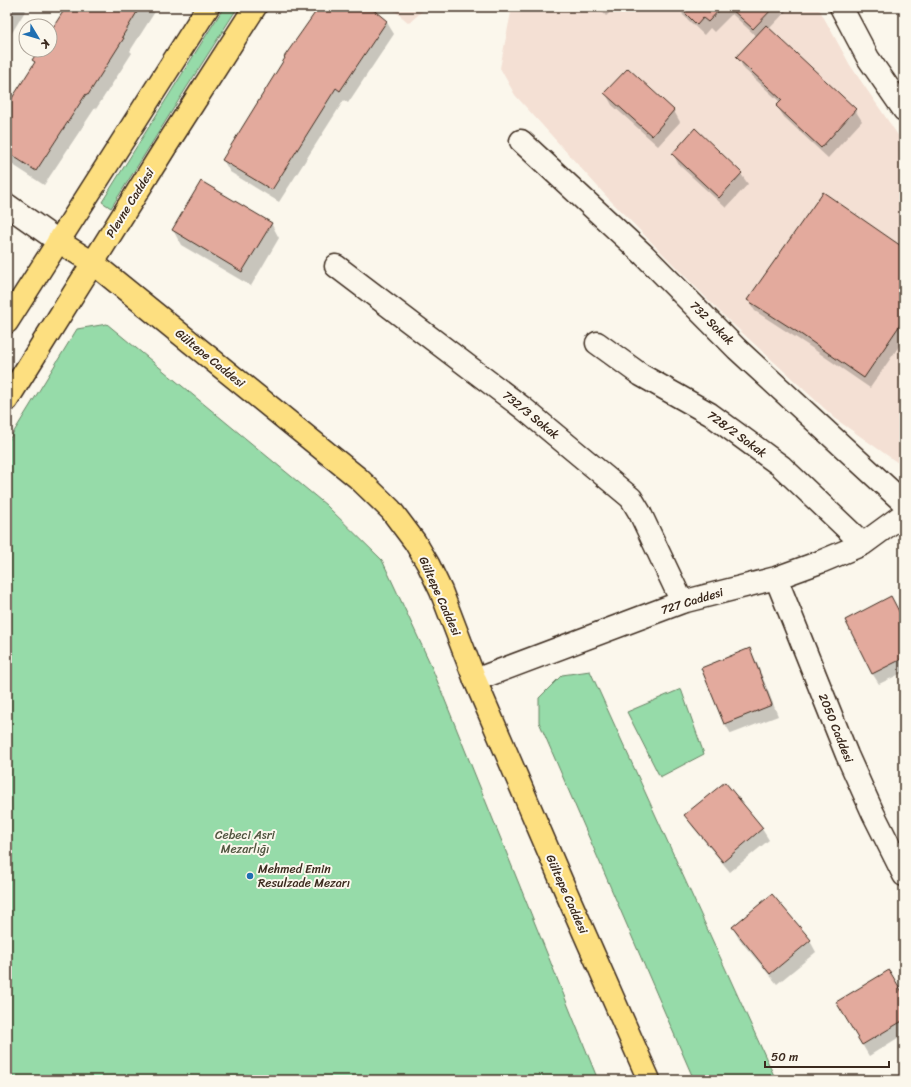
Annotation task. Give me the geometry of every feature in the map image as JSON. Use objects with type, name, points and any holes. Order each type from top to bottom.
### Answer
[{"type":"main road","points":[[7,322],[208,7]]},
{"type":"main road","name":"Plevne Caddesi","points":[[7,400],[255,7]]},
{"type":"main road","name":"Gültepe Caddesi","points":[[58,242],[93,263],[358,478],[391,510],[415,542],[441,591],[475,680],[570,902],[649,1080]]},
{"type":"street","points":[[842,7],[868,58],[904,110]]},
{"type":"street","name":"732 Sokak","points":[[521,141],[644,255],[737,348],[904,503]]},
{"type":"street","points":[[7,205],[58,242]]},
{"type":"street","name":"732/3 Sokak","points":[[336,266],[523,408],[631,498],[640,513],[682,602]]},
{"type":"street","name":"728/2 Sokak","points":[[597,343],[641,375],[710,414],[780,466],[863,544]]},
{"type":"street","name":"727 Caddesi","points":[[475,680],[682,602],[776,578],[820,562],[863,544],[904,514]]},
{"type":"street","name":"2050 Caddesi","points":[[776,578],[847,755],[873,813],[904,875]]},
{"type":"shaded area","points":[[390,7],[427,7],[409,23]]},
{"type":"shaded area","points":[[512,7],[818,7],[850,65],[904,144],[904,463],[901,465],[837,420],[724,316],[607,197],[515,95],[500,68]]},
{"type":"green space","points":[[224,7],[238,7],[111,208],[102,202]]},
{"type":"green space","name":"Cebeci Asri Mezarlığı","points":[[107,324],[326,505],[382,560],[430,663],[598,1080],[7,1080],[7,443],[77,329]]},
{"type":"green space","points":[[590,671],[776,1080],[694,1080],[539,722],[539,698],[562,675]]},
{"type":"green space","points":[[681,689],[704,754],[660,777],[627,712]]},
{"type":"building","points":[[66,7],[140,7],[122,37],[124,38],[88,95],[86,94],[36,171],[7,152],[7,106],[35,62],[32,60],[33,58],[58,58],[58,20]]},
{"type":"building","points":[[319,7],[370,7],[387,21],[340,91],[336,88],[272,190],[222,160],[285,58],[284,57]]},
{"type":"building","points":[[679,7],[722,7],[708,22],[703,18],[697,25]]},
{"type":"building","points":[[729,7],[774,7],[753,29]]},
{"type":"building","points":[[766,25],[856,109],[821,148],[776,106],[782,100],[736,57]]},
{"type":"building","points":[[628,68],[674,110],[652,136],[604,93]]},
{"type":"building","points":[[695,128],[742,173],[719,198],[672,154]]},
{"type":"building","points":[[201,181],[272,223],[242,272],[172,230]]},
{"type":"building","points":[[823,192],[904,248],[904,319],[864,378],[802,335],[747,300]]},
{"type":"building","points":[[891,596],[904,621],[904,658],[872,674],[845,620]]},
{"type":"building","points":[[750,648],[772,705],[724,724],[701,668]]},
{"type":"building","points":[[725,782],[763,828],[723,862],[684,815]]},
{"type":"building","points":[[772,894],[811,940],[770,974],[732,927]]},
{"type":"building","points":[[889,970],[904,995],[904,1020],[862,1045],[836,1002]]},
{"type":"place","name":"Mehmed Emin Resulzade Mezarı","points":[[250,876]]}]
